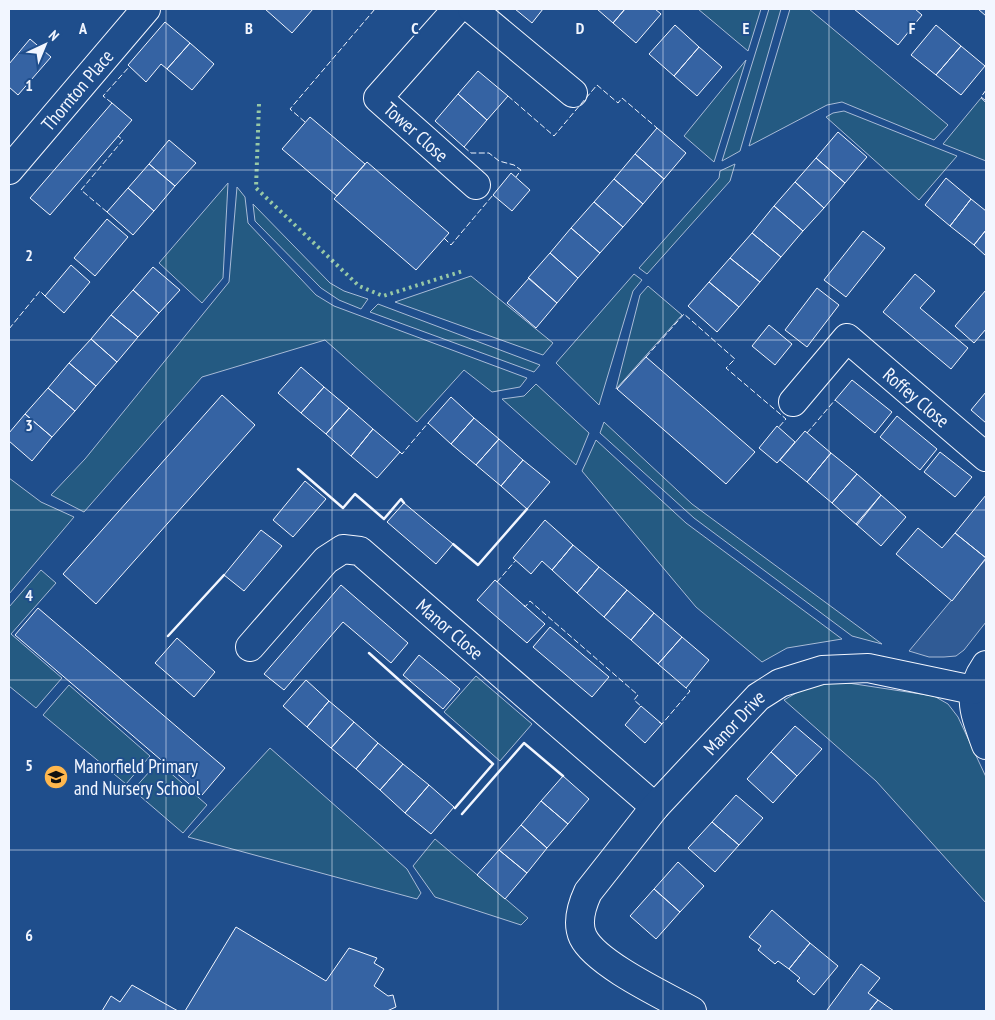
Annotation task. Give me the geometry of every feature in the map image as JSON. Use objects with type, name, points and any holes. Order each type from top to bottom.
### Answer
[{"type":"street","name":"Thornton Place","points":[[9,170],[146,9]]},
{"type":"street","name":"Tower Close","points":[[457,9],[378,98],[476,185]]},
{"type":"street","points":[[472,9],[573,94]]},
{"type":"street","name":"Roffey Close","points":[[793,402],[847,338],[986,457]]},
{"type":"street","name":"Manor Close","points":[[250,647],[326,560],[343,549],[360,551],[656,807]]},
{"type":"street","points":[[986,665],[973,690],[976,717],[986,745]]},
{"type":"street","name":"Manor Drive","points":[[692,1011],[656,992],[601,957],[589,946],[582,935],[581,908],[588,892],[656,807],[758,697],[780,683],[822,670],[868,668],[973,690]]},
{"type":"shaded area","points":[[698,9],[761,9],[748,51]]},
{"type":"shaded area","points":[[769,9],[781,9],[740,151],[722,161]]},
{"type":"shaded area","points":[[790,9],[809,9],[948,125],[934,140],[842,102],[827,105],[749,146]]},
{"type":"shaded area","points":[[746,60],[714,162],[684,136]]},
{"type":"shaded area","points":[[981,98],[986,103],[986,161],[943,144]]},
{"type":"shaded area","points":[[844,111],[957,156],[919,200],[826,117],[833,113]]},
{"type":"shaded area","points":[[735,164],[730,181],[647,274],[639,268],[719,178],[720,171]]},
{"type":"shaded area","points":[[228,183],[223,278],[202,303],[159,263]]},
{"type":"shaded area","points":[[237,187],[245,197],[248,223],[316,295],[334,306],[527,378],[520,387],[492,392],[464,370],[417,422],[325,340],[202,377],[84,512],[51,495],[85,459],[229,282]]},
{"type":"shaded area","points":[[253,204],[330,283],[344,291],[368,299],[361,309],[339,300],[321,288],[255,221]]},
{"type":"shaded area","points":[[634,274],[642,280],[633,291],[599,405],[556,363]]},
{"type":"shaded area","points":[[471,276],[553,343],[543,355],[395,302]]},
{"type":"shaded area","points":[[648,286],[682,315],[616,389],[640,295]]},
{"type":"shaded area","points":[[378,304],[540,365],[534,372],[370,312]]},
{"type":"shaded area","points":[[536,384],[589,433],[576,465],[502,399],[524,396]]},
{"type":"shaded area","points":[[604,422],[692,504],[882,644],[852,636],[694,518],[600,433]]},
{"type":"shaded area","points":[[596,440],[686,523],[842,639],[787,648],[762,662],[696,607],[582,471]]},
{"type":"shaded area","points":[[9,478],[41,502],[74,517],[9,594]]},
{"type":"shaded area","points":[[986,559],[986,622],[964,650],[956,656],[944,657],[929,657],[909,651]]},
{"type":"shaded area","points":[[41,570],[56,583],[11,634],[62,678],[36,708],[9,686],[9,607]]},
{"type":"shaded area","points":[[476,676],[532,724],[500,761],[444,712]]},
{"type":"shaded area","points":[[835,681],[934,696],[948,704],[958,717],[986,777],[986,903],[876,781],[784,700],[810,685]]},
{"type":"shaded area","points":[[69,685],[150,756],[126,784],[43,715]]},
{"type":"shaded area","points":[[270,748],[407,869],[421,893],[417,899],[188,837]]},
{"type":"shaded area","points":[[158,762],[207,805],[183,833],[133,790]]},
{"type":"shaded area","points":[[435,839],[528,918],[521,925],[435,897],[413,866]]},
{"type":"building","points":[[265,9],[313,9],[292,33]]},
{"type":"building","points":[[515,9],[543,9],[532,23]]},
{"type":"building","points":[[597,9],[625,9],[613,23]]},
{"type":"building","points":[[625,9],[655,9],[661,14],[636,43],[613,23]]},
{"type":"building","points":[[854,9],[915,9],[922,15],[898,45]]},
{"type":"building","points":[[978,9],[986,9],[986,16]]},
{"type":"building","points":[[165,22],[190,43],[167,69],[161,64],[146,82],[128,65]]},
{"type":"building","points":[[675,25],[699,47],[674,76],[649,54]]},
{"type":"building","points":[[936,25],[961,46],[936,75],[911,55]]},
{"type":"building","points":[[30,39],[51,57],[18,95],[9,87],[9,64]]},
{"type":"building","points":[[190,43],[214,64],[192,90],[167,69]]},
{"type":"building","points":[[961,46],[985,66],[961,95],[936,75]]},
{"type":"building","points":[[699,47],[722,67],[697,96],[674,76]]},
{"type":"building","points":[[478,71],[508,96],[487,120],[458,94]]},
{"type":"building","points":[[458,94],[487,120],[464,147],[435,121]]},
{"type":"building","points":[[112,103],[132,120],[50,215],[30,198]]},
{"type":"building","points":[[310,117],[365,164],[337,196],[282,149]]},
{"type":"building","points":[[657,128],[686,153],[664,179],[635,154]]},
{"type":"building","points":[[838,132],[867,157],[845,183],[816,158]]},
{"type":"building","points":[[169,140],[196,163],[175,186],[149,164]]},
{"type":"building","points":[[635,154],[664,179],[643,204],[614,179]]},
{"type":"building","points":[[816,158],[845,183],[824,208],[795,182]]},
{"type":"building","points":[[367,162],[449,233],[416,270],[334,199]]},
{"type":"building","points":[[149,164],[175,186],[154,211],[128,188]]},
{"type":"building","points":[[511,173],[530,190],[512,211],[493,195]]},
{"type":"building","points":[[946,178],[971,199],[950,226],[925,205]]},
{"type":"building","points":[[614,179],[643,204],[623,227],[594,202]]},
{"type":"building","points":[[795,182],[824,208],[803,231],[774,206]]},
{"type":"building","points":[[128,188],[154,211],[133,235],[107,212]]},
{"type":"building","points":[[971,199],[986,211],[986,230],[974,245],[950,226]]},
{"type":"building","points":[[594,202],[623,227],[600,253],[571,228]]},
{"type":"building","points":[[774,206],[803,231],[781,257],[752,233]]},
{"type":"building","points":[[107,219],[128,237],[95,276],[74,258]]},
{"type":"building","points":[[571,228],[600,253],[578,278],[550,253]]},
{"type":"building","points":[[986,230],[986,256],[974,245]]},
{"type":"building","points":[[863,231],[885,248],[846,297],[824,280]]},
{"type":"building","points":[[752,233],[781,257],[760,282],[730,258]]},
{"type":"building","points":[[550,253],[578,278],[557,303],[528,278]]},
{"type":"building","points":[[730,258],[760,282],[739,307],[709,282]]},
{"type":"building","points":[[71,265],[90,282],[64,313],[45,296]]},
{"type":"building","points":[[153,267],[180,290],[159,313],[133,290]]},
{"type":"building","points":[[915,274],[935,291],[920,308],[968,348],[951,369],[883,312]]},
{"type":"building","points":[[529,278],[557,303],[536,328],[507,303]]},
{"type":"building","points":[[709,282],[739,307],[717,332],[688,306]]},
{"type":"building","points":[[817,288],[839,305],[807,347],[785,330]]},
{"type":"building","points":[[133,290],[159,313],[138,337],[111,315]]},
{"type":"building","points":[[986,290],[986,329],[974,343],[955,326]]},
{"type":"building","points":[[111,315],[138,337],[117,362],[91,339]]},
{"type":"building","points":[[769,325],[792,344],[775,365],[752,346]]},
{"type":"building","points":[[91,339],[117,362],[96,386],[69,363]]},
{"type":"building","points":[[646,357],[755,452],[726,484],[617,389]]},
{"type":"building","points":[[69,363],[96,386],[75,411],[48,388]]},
{"type":"building","points":[[301,367],[324,387],[301,413],[278,393]]},
{"type":"building","points":[[852,380],[892,412],[875,433],[835,400]]},
{"type":"building","points":[[324,387],[349,408],[326,434],[301,413]]},
{"type":"building","points":[[48,388],[75,411],[52,437],[25,414]]},
{"type":"building","points":[[986,392],[986,423],[971,410]]},
{"type":"building","points":[[222,395],[255,425],[96,604],[63,574]]},
{"type":"building","points":[[451,397],[474,418],[451,444],[428,423]]},
{"type":"building","points":[[349,408],[373,429],[351,456],[326,434]]},
{"type":"building","points":[[25,414],[52,437],[32,461],[9,441],[9,433]]},
{"type":"building","points":[[897,416],[937,449],[920,470],[880,437]]},
{"type":"building","points":[[474,418],[499,439],[476,465],[451,444]]},
{"type":"building","points":[[777,426],[795,442],[777,463],[759,448]]},
{"type":"building","points":[[373,429],[400,452],[377,478],[351,456]]},
{"type":"building","points":[[805,431],[831,453],[807,482],[780,460]]},
{"type":"building","points":[[499,439],[523,460],[501,486],[476,465]]},
{"type":"building","points":[[940,452],[972,477],[955,497],[924,472]]},
{"type":"building","points":[[831,453],[857,474],[832,503],[807,482]]},
{"type":"building","points":[[523,460],[550,482],[527,509],[501,486]]},
{"type":"building","points":[[857,474],[881,495],[857,525],[832,503]]},
{"type":"building","points":[[305,481],[326,499],[293,537],[273,520]]},
{"type":"building","points":[[881,495],[906,517],[881,546],[856,524]]},
{"type":"building","points":[[986,495],[986,558],[955,533]]},
{"type":"building","points":[[404,503],[453,544],[436,564],[387,522]]},
{"type":"building","points":[[545,520],[573,545],[552,570],[542,561],[531,574],[513,558]]},
{"type":"building","points":[[918,528],[942,548],[955,533],[986,558],[952,601],[896,554]]},
{"type":"building","points":[[261,530],[282,546],[244,591],[224,575]]},
{"type":"building","points":[[573,545],[599,567],[577,593],[552,570]]},
{"type":"building","points":[[599,567],[627,590],[604,617],[577,593]]},
{"type":"building","points":[[495,580],[545,624],[527,643],[477,600]]},
{"type":"building","points":[[341,585],[408,643],[391,663],[343,622],[284,690],[264,674]]},
{"type":"building","points":[[627,590],[654,613],[631,640],[604,617]]},
{"type":"building","points":[[38,608],[225,768],[202,795],[15,635]]},
{"type":"building","points":[[654,613],[682,637],[658,664],[631,640]]},
{"type":"building","points":[[550,627],[609,677],[592,697],[533,647]]},
{"type":"building","points":[[682,637],[709,660],[686,688],[658,664]]},
{"type":"building","points":[[177,638],[215,672],[194,697],[155,663]]},
{"type":"building","points":[[419,655],[460,689],[443,709],[403,675]]},
{"type":"building","points":[[306,680],[329,701],[307,727],[283,706]]},
{"type":"building","points":[[329,701],[354,722],[331,748],[307,727]]},
{"type":"building","points":[[641,706],[662,724],[645,743],[625,725]]},
{"type":"building","points":[[354,722],[378,743],[356,769],[331,748]]},
{"type":"building","points":[[795,726],[822,749],[797,776],[771,752]]},
{"type":"building","points":[[378,743],[403,764],[380,790],[356,769]]},
{"type":"building","points":[[771,752],[797,776],[773,803],[747,779]]},
{"type":"building","points":[[403,764],[429,785],[405,813],[380,790]]},
{"type":"building","points":[[563,776],[589,799],[568,824],[541,801]]},
{"type":"building","points":[[429,785],[454,807],[431,834],[405,813]]},
{"type":"building","points":[[736,795],[763,818],[739,845],[712,822]]},
{"type":"building","points":[[541,801],[568,824],[547,848],[521,825]]},
{"type":"building","points":[[712,822],[739,845],[715,872],[688,848]]},
{"type":"building","points":[[521,825],[547,848],[527,873],[499,850]]},
{"type":"building","points":[[499,850],[527,873],[505,899],[477,875]]},
{"type":"building","points":[[678,862],[704,886],[680,912],[654,889]]},
{"type":"building","points":[[654,889],[680,912],[656,939],[630,916]]},
{"type":"building","points":[[772,910],[810,943],[789,969],[778,961],[775,964],[758,950],[761,946],[749,937]]},
{"type":"building","points":[[236,927],[326,981],[349,948],[377,958],[374,963],[384,969],[374,986],[388,996],[393,995],[396,1007],[387,1011],[185,1011]]},
{"type":"building","points":[[810,943],[838,966],[814,995],[797,981],[800,978],[789,969]]},
{"type":"building","points":[[861,964],[880,978],[868,993],[878,1000],[869,1011],[827,1010]]},
{"type":"building","points":[[132,985],[178,1011],[102,1011],[111,996],[120,1002]]},
{"type":"building","points":[[878,1000],[894,1011],[869,1011]]},
{"type":"hedge","points":[[259,104],[256,188],[359,286],[383,296],[463,271]]},
{"type":"fence","points":[[305,122],[290,109],[375,9]]},
{"type":"fence","points":[[112,103],[103,96],[129,67]]},
{"type":"fence","points":[[508,96],[554,136],[597,85],[618,103],[622,98],[657,128]]},
{"type":"fence","points":[[986,90],[981,97],[986,101]]},
{"type":"fence","points":[[107,212],[81,190],[123,140],[118,136]]},
{"type":"fence","points":[[464,147],[471,153],[489,153],[499,161],[514,165],[521,170],[516,177]]},
{"type":"fence","points":[[444,238],[451,245],[493,195]]},
{"type":"fence","points":[[9,329],[40,291],[45,296]]},
{"type":"fence","points":[[646,357],[684,314],[735,359],[726,368],[786,419],[778,428]]},
{"type":"fence","points":[[807,433],[835,400]]},
{"type":"fence","points":[[400,452],[402,454],[428,423]]},
{"type":"fence","points":[[497,582],[516,560]]},
{"type":"fence","points":[[524,605],[525,607],[530,601],[638,695],[634,700],[642,707]]},
{"type":"fence","points":[[659,722],[662,724],[690,691],[686,688]]},
{"type":"wall","points":[[298,469],[343,508],[355,494],[384,519],[401,499],[404,503]]},
{"type":"wall","points":[[453,544],[478,565],[527,509]]},
{"type":"wall","points":[[168,636],[224,575]]},
{"type":"wall","points":[[369,653],[493,764],[455,808]]},
{"type":"wall","points":[[462,814],[524,743],[563,776]]},
{"type":"place","name":"Manorfield Primary and Nursery School","points":[[56,777]]}]
